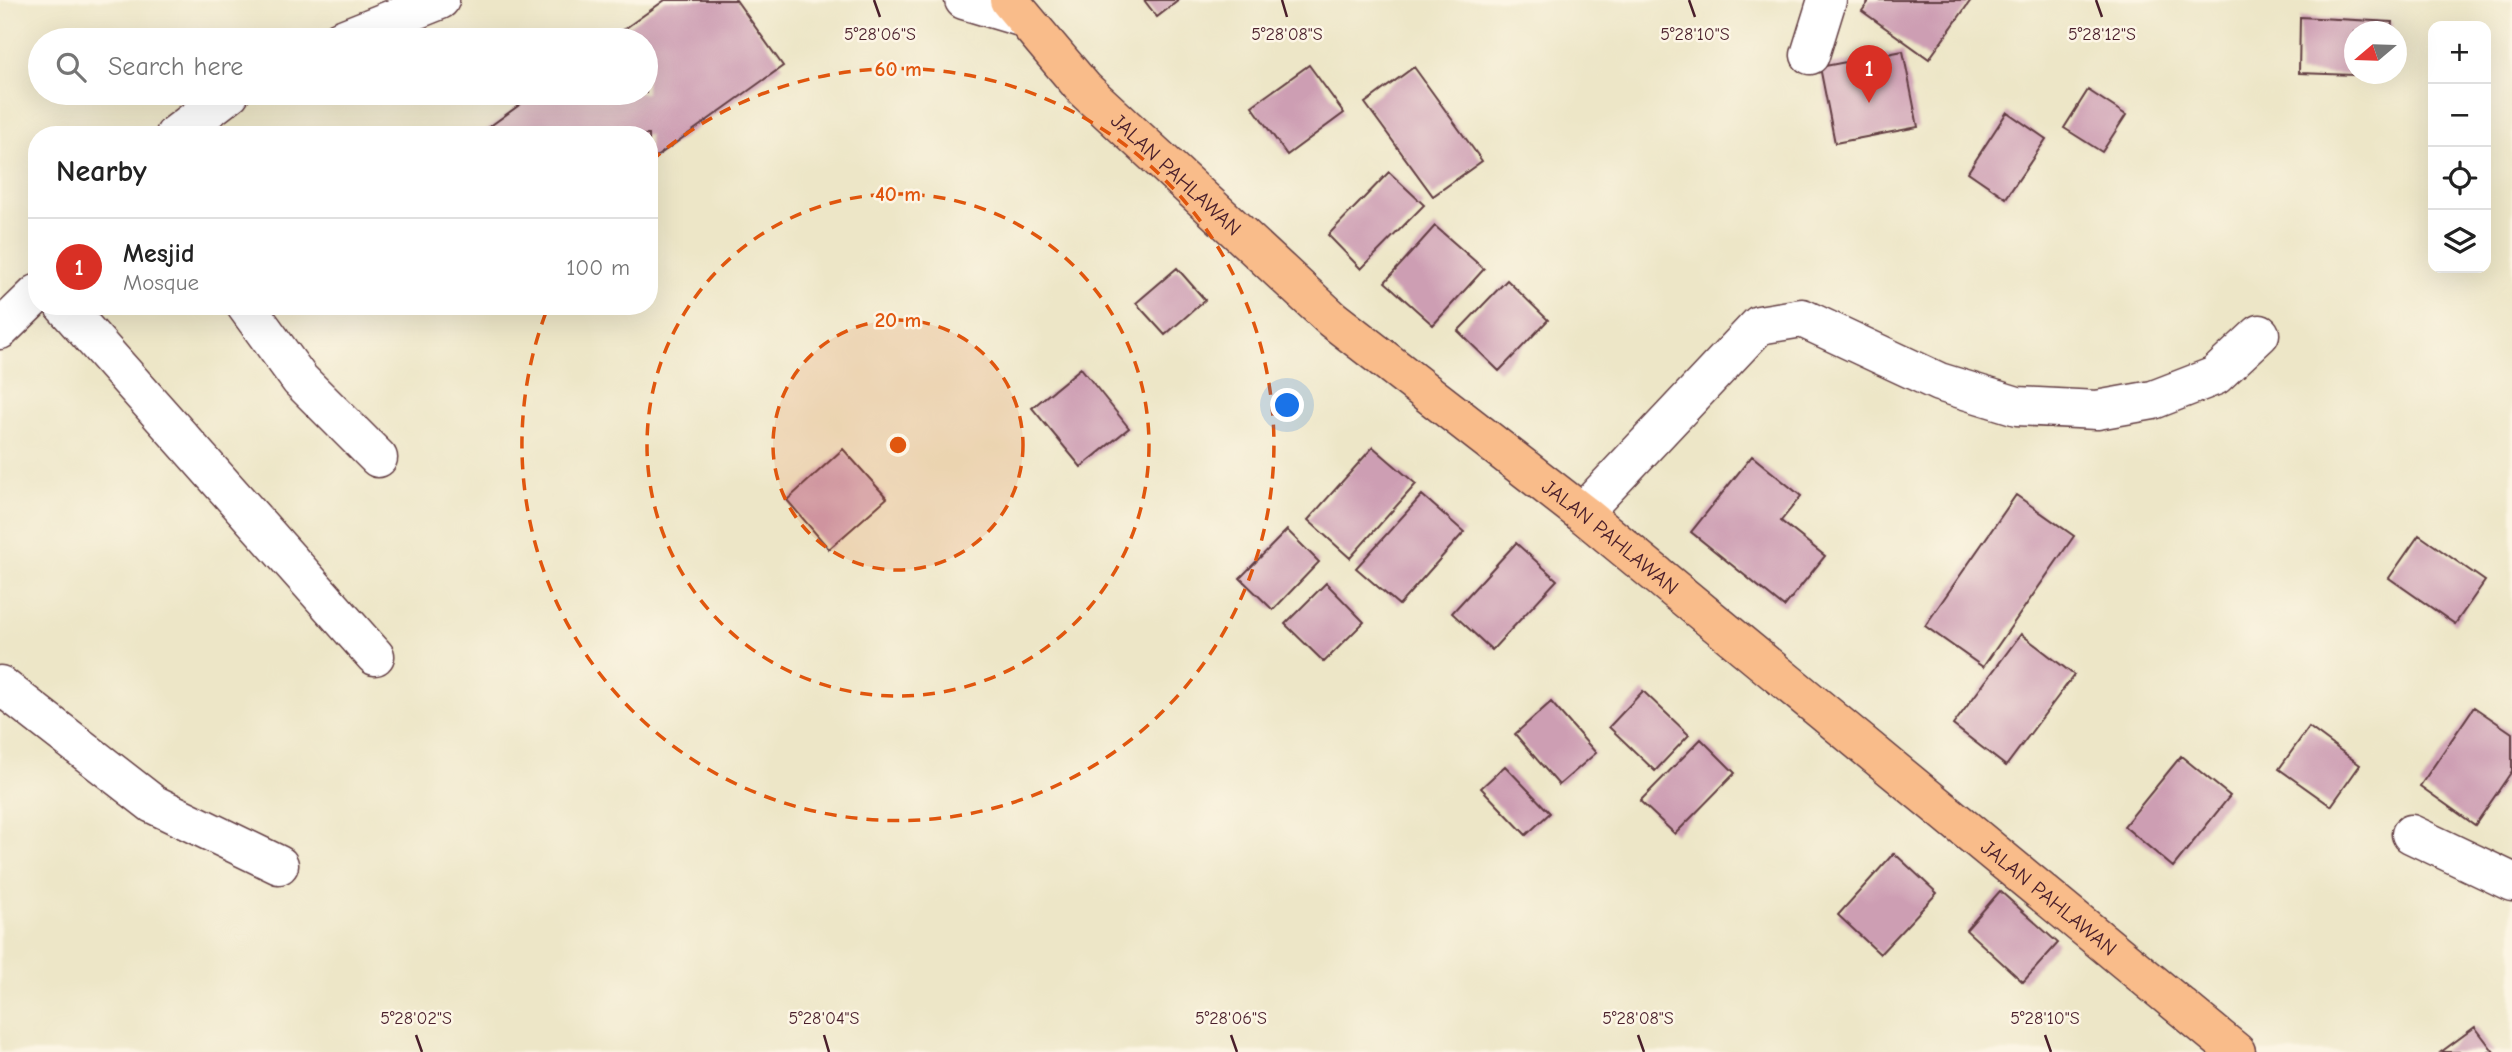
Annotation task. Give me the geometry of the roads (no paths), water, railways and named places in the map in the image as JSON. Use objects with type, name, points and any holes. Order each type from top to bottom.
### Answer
[{"type":"highway","name":"JALAN PAHLAWAN","points":[[1015,8],[1084,89],[1332,319],[1581,513],[2236,1052]]},
{"type":"street","points":[[371,28],[440,0]]},
{"type":"street","points":[[964,0],[1015,8]]},
{"type":"street","points":[[1810,55],[1827,0]]},
{"type":"street","points":[[188,126],[215,105]]},
{"type":"street","points":[[0,330],[28,303]]},
{"type":"street","points":[[72,315],[375,656]]},
{"type":"street","points":[[253,315],[300,380],[378,458]]},
{"type":"street","points":[[1581,513],[1759,325],[1802,317],[1939,382],[2017,406],[2097,410],[2152,400],[2215,376],[2260,334]]},
{"type":"street","points":[[0,685],[153,804],[279,864]]},
{"type":"street","points":[[2411,834],[2512,882]]},
{"type":"place","name":"Mesjid","points":[[1869,103]]}]
